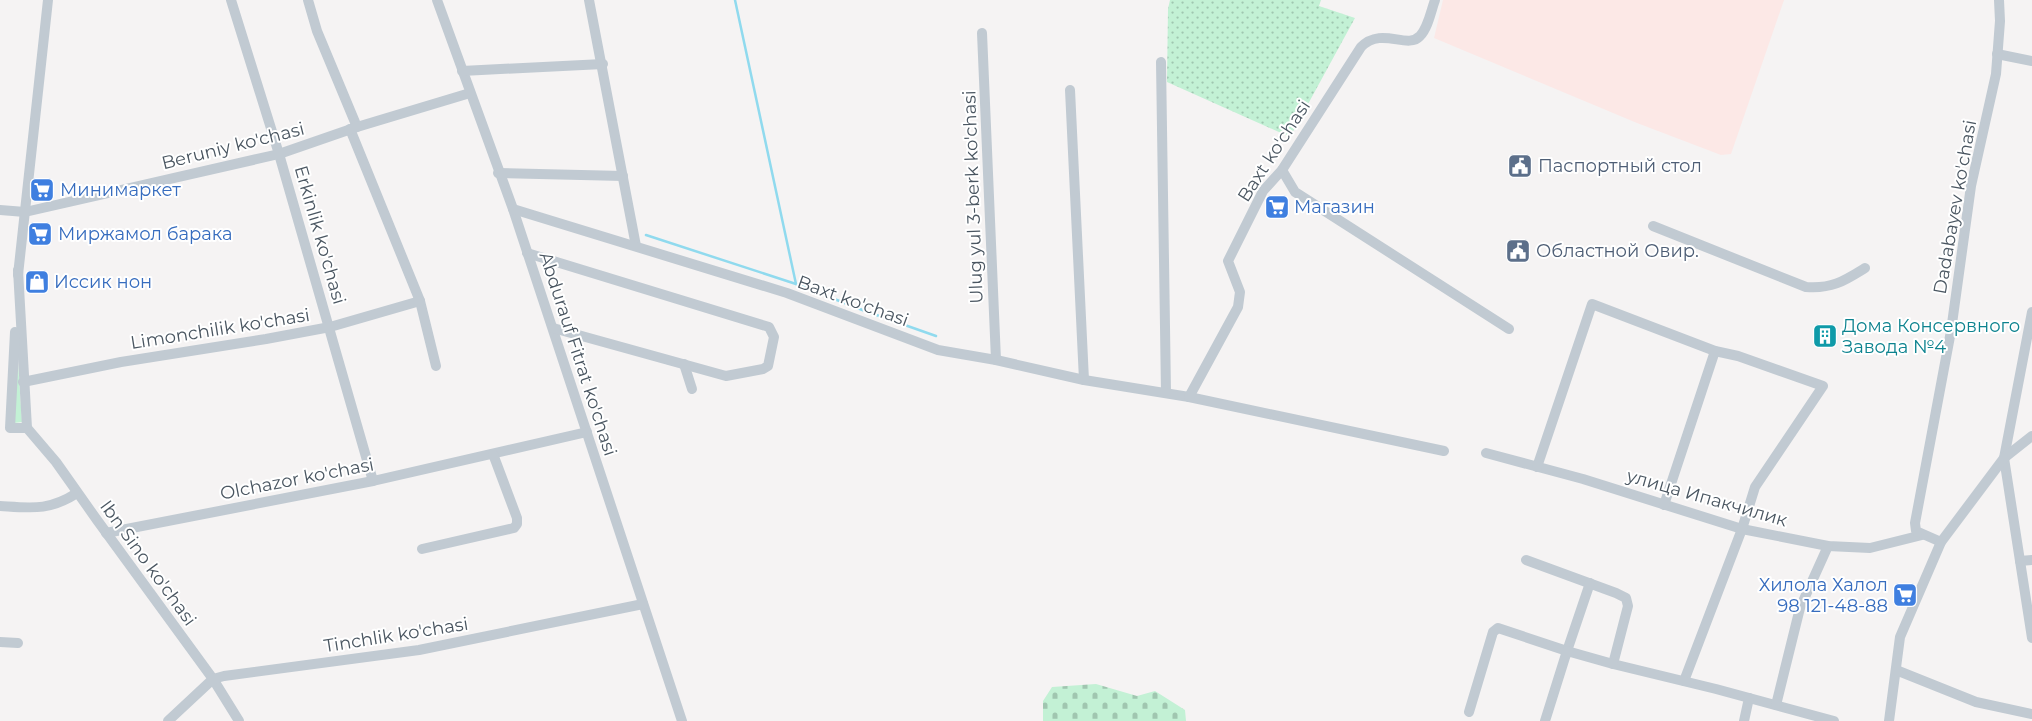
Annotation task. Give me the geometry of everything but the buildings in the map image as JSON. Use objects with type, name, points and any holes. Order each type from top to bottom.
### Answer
[{"type":"street","name":"Ibn Sino ko'chasi","points":[[26,428],[10,428],[18,270],[48,0]]},
{"type":"street","name":"Erkinlik ko'chasi","points":[[231,0],[279,154],[373,481]]},
{"type":"street","points":[[308,0],[353,128],[420,300],[436,366]]},
{"type":"street","name":"Abdurauf Fitrat ko'chasi","points":[[437,0],[513,209],[682,721]]},
{"type":"street","points":[[589,0],[603,64],[636,246]]},
{"type":"street","name":"Baxt ko'chasi","points":[[1189,397],[1238,307],[1240,292],[1228,261],[1264,191],[1282,170],[1361,47],[1369,39],[1384,37],[1409,41],[1418,38],[1424,30],[1435,0]]},
{"type":"street","name":"Dadabayev ko'chasi","points":[[1922,535],[1916,531],[1916,514],[1951,331],[1971,186],[1996,74],[1999,0]]},
{"type":"street","name":"Ulug yul 3-berk ko'chasi","points":[[982,33],[996,360]]},
{"type":"street","points":[[1997,54],[2032,61]]},
{"type":"street","points":[[1161,62],[1166,393]]},
{"type":"street","points":[[462,71],[603,64]]},
{"type":"street","points":[[1070,90],[1084,380]]},
{"type":"street","name":"Beruniy ko'chasi","points":[[0,210],[25,212],[279,154],[353,128],[470,94]]},
{"type":"street","points":[[1282,170],[1295,192],[1509,329]]},
{"type":"street","points":[[498,172],[623,176]]},
{"type":"street","name":"Baxt ko'chasi","points":[[513,209],[786,293],[938,350],[996,360],[1084,380],[1189,397],[1444,451]]},
{"type":"street","points":[[1653,226],[1806,287],[1821,288],[1840,283],[1865,268]]},
{"type":"street","points":[[527,253],[589,270],[769,327],[774,338],[768,366],[763,370],[726,376],[553,328]]},
{"type":"street","name":"Ibn Sino ko'chasi","points":[[18,270],[26,428],[56,462],[213,679],[239,721]]},
{"type":"street","name":"Limonchilik ko'chasi","points":[[23,382],[121,362],[330,327],[420,300]]},
{"type":"street","points":[[1537,467],[1592,304],[1715,351],[1738,356],[1823,386],[1756,486],[1742,529],[1684,681]]},
{"type":"street","points":[[2032,312],[2004,458],[2032,638]]},
{"type":"street","points":[[1664,505],[1715,351]]},
{"type":"street","points":[[684,364],[692,388]]},
{"type":"street","name":"Olchazor ko'chasi","points":[[106,533],[373,481],[588,432]]},
{"type":"street","points":[[1890,721],[1900,637],[1941,542],[2004,458],[2032,436]]},
{"type":"street","name":"улица Ипакчилик","points":[[1486,453],[1742,529],[1828,546],[1870,548],[1922,535]]},
{"type":"street","points":[[422,549],[514,528],[517,524],[517,518],[493,454]]},
{"type":"street","points":[[0,506],[37,508],[61,504],[77,493]]},
{"type":"street","points":[[1922,535],[1941,542]]},
{"type":"street","points":[[1776,705],[1800,608],[1828,546]]},
{"type":"street","points":[[1526,560],[1626,598],[1628,606],[1613,664]]},
{"type":"street","points":[[2020,561],[2032,560]]},
{"type":"street","points":[[1545,721],[1590,584]]},
{"type":"street","name":"Tinchlik ko'chasi","points":[[213,679],[419,650],[643,604]]},
{"type":"street","points":[[1469,712],[1493,632],[1498,628],[1613,664],[1834,721]]},
{"type":"street","points":[[0,642],[18,643]]},
{"type":"street","points":[[1896,670],[1976,702],[2032,714]]},
{"type":"street","points":[[168,721],[213,679]]},
{"type":"street","points":[[1744,721],[1749,698]]},
{"type":"shaded area","points":[[1443,0],[1784,0],[1731,154],[1721,155],[1637,123],[1434,38]]},
{"type":"green space","points":[[1170,0],[1321,0],[1319,6],[1355,18],[1290,137],[1167,82],[1168,9]]},
{"type":"green space","points":[[17,348],[22,422],[14,423]]},
{"type":"green space","points":[[1096,684],[1137,696],[1155,691],[1185,710],[1186,721],[1043,721],[1043,701],[1052,687]]},
{"type":"waterway","points":[[735,0],[796,284]]},
{"type":"waterway","points":[[646,235],[796,284],[936,336]]},
{"type":"place","name":"Паспортный стол","points":[[1520,166]]},
{"type":"place","name":"Минимаркет","points":[[42,190]]},
{"type":"place","name":"Магазин","points":[[1277,207]]},
{"type":"place","name":"Миржамол барака","points":[[40,234]]},
{"type":"place","name":"Областной Овир.","points":[[1518,251]]},
{"type":"place","name":"Иссик нон","points":[[37,282]]},
{"type":"place","name":"Дома Консервного Завода №4","points":[[1825,336]]},
{"type":"place","name":"Хилола Халол 98 121-48-88","points":[[1905,595]]}]
